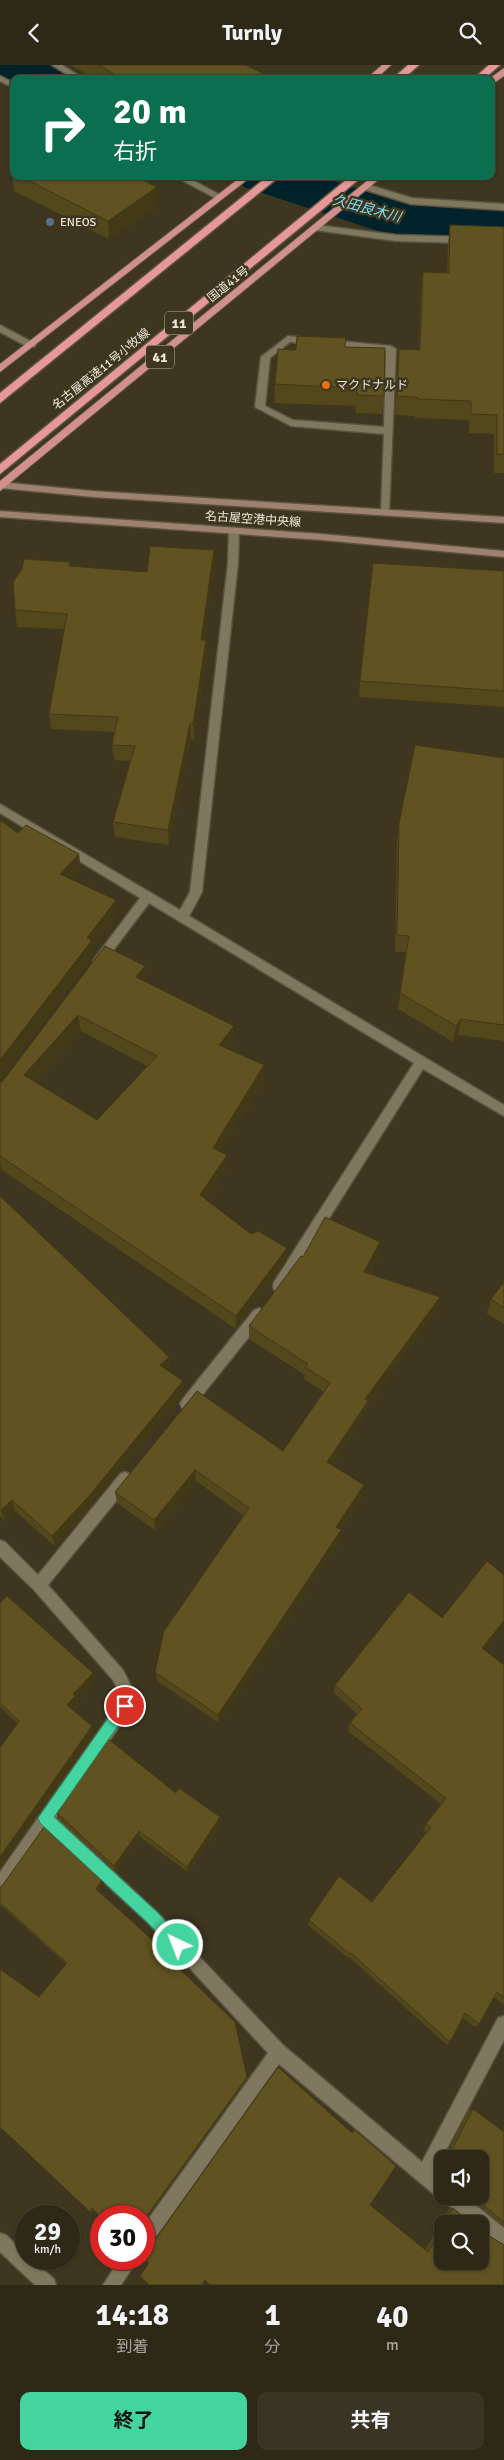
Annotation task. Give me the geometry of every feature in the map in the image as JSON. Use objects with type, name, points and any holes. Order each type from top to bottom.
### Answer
[{"type":"highway","points":[[375,75],[387,65]]},
{"type":"highway","points":[[402,75],[414,65]]},
{"type":"highway","points":[[483,75],[495,65]]},
{"type":"highway","points":[[0,369],[243,180]]},
{"type":"highway","points":[[0,399],[270,180]]},
{"type":"highway","name":"名古屋高速11号小牧線","points":[[0,469],[353,180]]},
{"type":"highway","name":"国道41号","points":[[1,486],[374,180]]},
{"type":"main road","name":"名古屋空港中央線","points":[[1,486],[93,494],[504,520]]},
{"type":"main road","name":"名古屋空港中央線","points":[[0,514],[234,530],[504,554]]},
{"type":"street","points":[[56,65],[73,75]]},
{"type":"street","points":[[186,180],[221,197]]},
{"type":"street","points":[[366,187],[411,201],[504,207]]},
{"type":"street","points":[[318,227],[396,238],[474,240]]},
{"type":"street","points":[[0,328],[31,345]]},
{"type":"street","points":[[386,513],[389,431],[391,349],[288,339],[266,357],[260,407],[290,423],[389,431]]},
{"type":"street","points":[[182,917],[196,892],[233,563],[234,530]]},
{"type":"street","points":[[0,808],[504,1111]]},
{"type":"street","points":[[90,973],[147,897]]},
{"type":"street","points":[[176,1417],[269,1300],[421,1062]]},
{"type":"street","points":[[39,1585],[132,1471]]},
{"type":"street","points":[[0,1547],[39,1585],[118,1675],[126,1690],[125,1706],[0,1885]]},
{"type":"street","points":[[45,1818],[153,1918],[278,2052],[434,2183]]},
{"type":"street","points":[[424,2175],[504,2024]]},
{"type":"street","points":[[155,2224],[278,2052]]},
{"type":"street","points":[[461,2205],[504,2239]]},
{"type":"street","points":[[0,2241],[48,2285]]},
{"type":"street","points":[[111,2285],[122,2270]]},
{"type":"building","points":[[99,65],[245,65],[266,75],[115,75]]},
{"type":"building","points":[[28,180],[143,180],[157,187],[108,221]]},
{"type":"building","points":[[450,225],[504,227],[504,454],[497,454],[497,415],[471,414],[471,401],[417,399],[417,397],[397,396],[399,349],[420,350],[423,272],[449,273]]},
{"type":"building","points":[[297,336],[346,338],[345,347],[385,348],[384,396],[357,395],[357,388],[275,384],[278,349],[296,350]]},
{"type":"building","points":[[150,546],[214,550],[201,640],[206,640],[193,724],[190,724],[168,830],[113,822],[135,746],[112,745],[118,717],[49,714],[67,614],[15,610],[13,582],[22,569],[24,559],[70,562],[69,566],[147,572]]},
{"type":"building","points":[[373,563],[504,571],[504,691],[360,681]]},
{"type":"building","points":[[415,745],[504,758],[504,1025],[461,1019],[456,1026],[400,993],[409,936],[397,935],[399,823]]},
{"type":"building","points":[[0,820],[18,833],[26,825],[79,854],[60,874],[116,900],[87,938],[92,940],[0,1060]]},
{"type":"building","points":[[105,946],[145,966],[136,977],[234,1026],[219,1045],[264,1065],[213,1148],[227,1155],[200,1195],[251,1234],[258,1231],[287,1248],[236,1316],[0,1156],[0,1082],[2,1082]],"holes":[[[78,1015],[157,1056],[97,1120],[24,1075]]]},
{"type":"building","points":[[0,1196],[169,1357],[160,1365],[183,1381],[89,1496],[52,1536],[12,1500],[0,1509]]},
{"type":"building","points":[[325,1217],[380,1242],[364,1272],[440,1297],[365,1399],[368,1401],[327,1462],[364,1485],[336,1527],[341,1530],[218,1715],[155,1672],[164,1631],[249,1508],[195,1470],[154,1520],[115,1492],[197,1391],[283,1451],[330,1383],[305,1367],[308,1364],[249,1326],[301,1256],[303,1257]]},
{"type":"building","points":[[504,1282],[504,1308],[491,1299]]},
{"type":"building","points":[[487,1561],[504,1575],[504,1621],[482,1648],[504,1665],[504,1997],[497,1992],[479,2024],[465,2013],[450,2042],[351,1953],[309,1920],[339,1876],[372,1902],[431,1827],[426,1824],[446,1798],[350,1723],[362,1709],[335,1685],[409,1592],[442,1618]]},
{"type":"building","points":[[7,1596],[93,1673],[73,1694],[75,1696],[67,1705],[92,1726],[0,1857],[0,1748],[19,1721],[0,1703],[0,1603]]},
{"type":"building","points":[[107,1738],[176,1793],[179,1788],[220,1817],[187,1867],[139,1831],[114,1866],[56,1812]]},
{"type":"building","points":[[44,1827],[102,1880],[96,1889],[168,1954],[166,1956],[235,2022],[247,2077],[155,2205],[90,2205],[90,2212],[0,2127],[0,1969],[39,1997],[67,1963],[0,1903],[0,1887]]},
{"type":"building","points":[[278,2067],[352,2133],[355,2130],[396,2166],[370,2205],[428,2252],[434,2241],[434,2270],[489,2270],[489,2236],[504,2245],[504,2285],[210,2285],[205,2280],[202,2285],[149,2285],[140,2276],[144,2270],[155,2270],[155,2240]]},
{"type":"building","points":[[473,2109],[504,2132],[504,2222],[483,2205],[489,2205],[489,2150],[452,2150]]},
{"type":"building","points":[[453,2208],[461,2215],[449,2215]]},
{"type":"waterway","name":"久田良木川","points":[[16,65],[34,75]]},
{"type":"waterway","name":"久田良木川","points":[[275,180],[381,215],[419,220],[504,223]]},
{"type":"place","name":"ENEOS","points":[[50,222]]},
{"type":"place","name":"マクドナルド","points":[[326,385]]},
{"type":"route","points":[[125,1706],[45,1818],[153,1918],[178,1945]]}]
